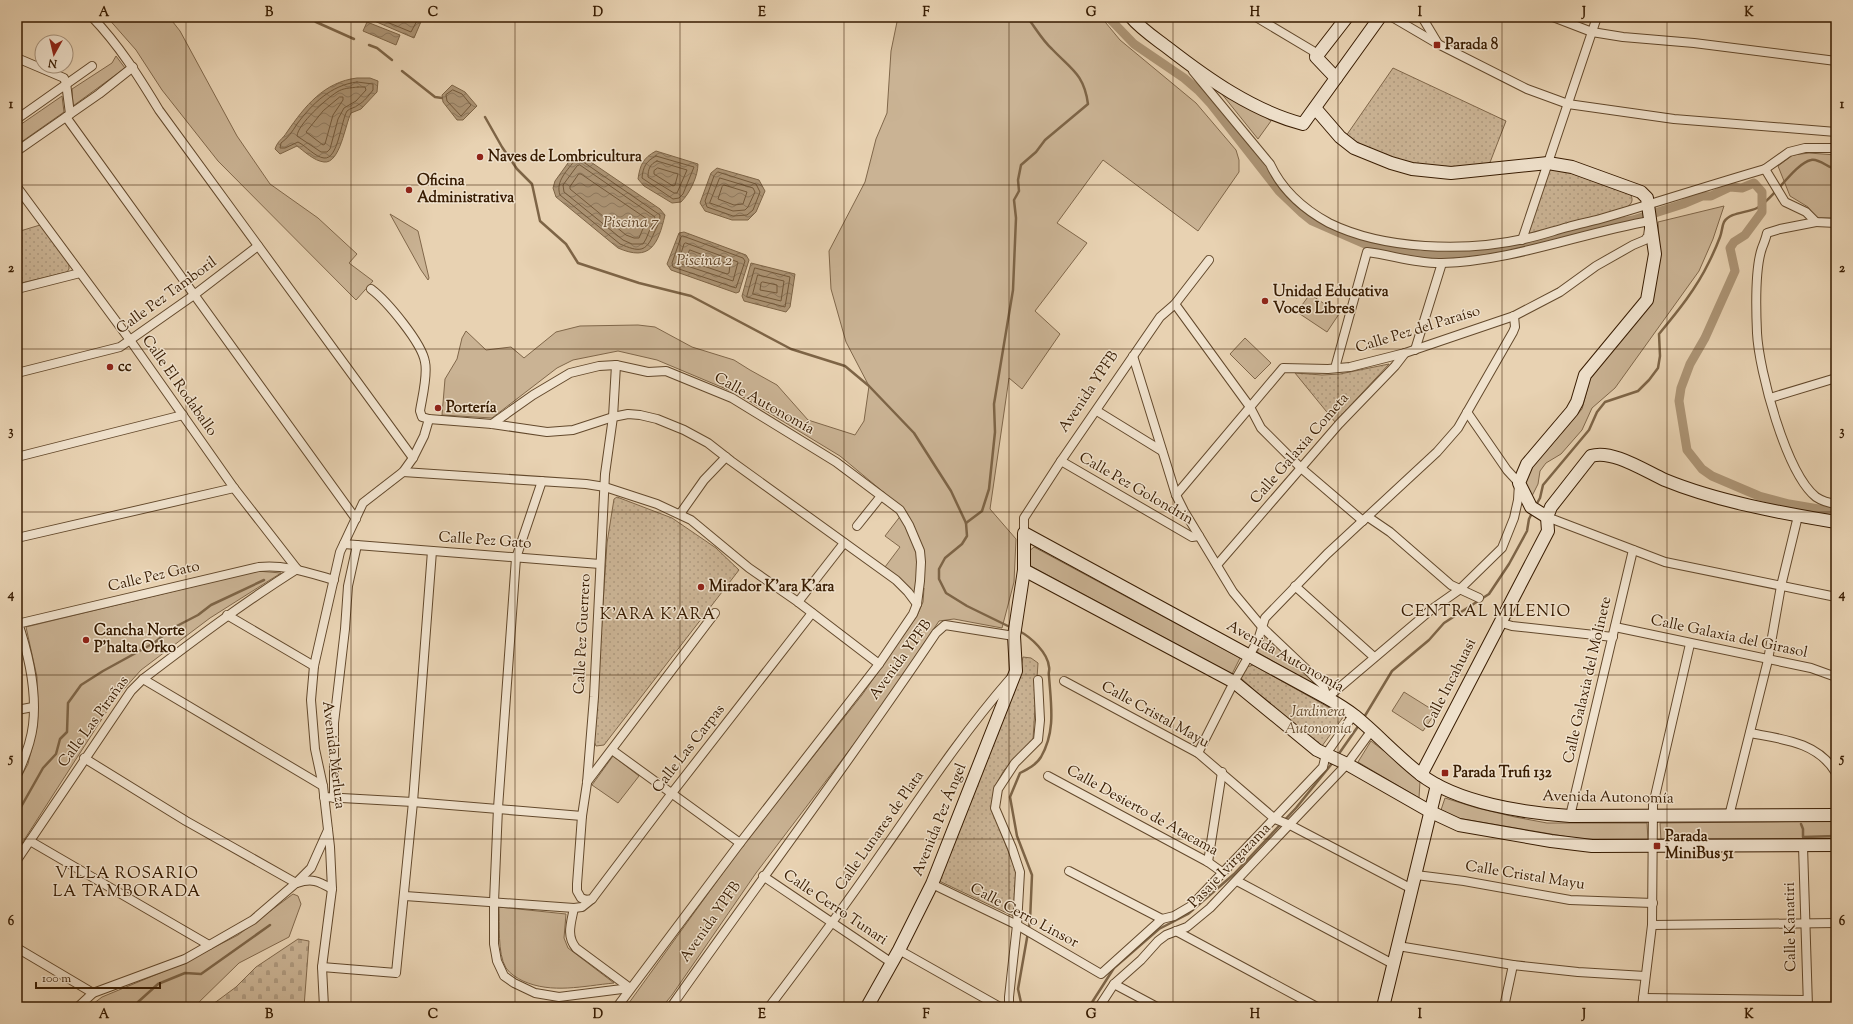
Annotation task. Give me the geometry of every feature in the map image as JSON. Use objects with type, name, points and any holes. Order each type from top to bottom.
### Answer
[{"type":"street","points":[[92,17],[103,28],[133,67],[160,110],[413,458]]},
{"type":"street","points":[[1131,17],[1137,25],[1184,60],[1256,106],[1281,118],[1303,124],[1380,17]]},
{"type":"street","points":[[1256,17],[1313,51],[1316,57],[1336,78]]},
{"type":"street","points":[[1316,57],[1347,17]]},
{"type":"street","points":[[1392,17],[1438,44],[1527,89],[1568,104],[1674,119],[1836,132]]},
{"type":"street","points":[[1422,17],[1438,44]]},
{"type":"street","points":[[1553,17],[1592,32],[1623,37],[1694,43],[1836,61]]},
{"type":"street","points":[[1522,240],[1597,17]]},
{"type":"street","points":[[17,58],[64,78],[66,83],[68,115],[194,295],[356,519]]},
{"type":"street","points":[[1184,60],[1270,164],[1278,178],[1296,199],[1314,215],[1340,228],[1362,236],[1420,246],[1458,247],[1522,240],[1650,213]]},
{"type":"street","points":[[17,119],[92,66]]},
{"type":"street","points":[[17,151],[115,82],[133,67]]},
{"type":"street","points":[[1132,356],[1176,495],[1199,536],[1233,592],[1263,628],[1323,685],[1327,698],[1432,609],[1459,590],[1502,548],[1514,518],[1518,500],[1519,483],[1528,464],[1572,411],[1577,402],[1585,374],[1647,300],[1655,254],[1647,198],[1641,192],[1572,167],[1548,163],[1451,173],[1412,169],[1391,163],[1354,148],[1340,137],[1314,108]]},
{"type":"street","points":[[1335,368],[1367,252],[1400,259],[1442,263],[1513,254],[1573,238],[1650,213],[1765,169],[1789,152],[1805,148],[1836,148]]},
{"type":"street","points":[[1765,169],[1785,202],[1806,212],[1816,222]]},
{"type":"street","name":"Calle El Rodaballo","points":[[17,187],[130,340],[234,488],[297,569]]},
{"type":"street","name":"Calle Pez del Paraíso","points":[[1176,495],[1283,368],[1335,368],[1405,354],[1514,316],[1560,292],[1596,266],[1633,245],[1645,240],[1648,236],[1650,213]]},
{"type":"street","points":[[1836,223],[1816,222],[1780,229],[1767,234],[1762,248],[1758,282],[1757,335],[1762,366],[1770,398],[1787,450],[1809,490],[1817,498],[1836,504]]},
{"type":"street","name":"Calle Pez Tamboril","points":[[17,373],[120,348],[194,295],[258,246]]},
{"type":"street","name":"Avenida YPFB","points":[[671,1007],[763,876],[878,719],[936,633],[944,625],[1014,631],[1024,570],[1024,518],[1160,316],[1175,304],[1209,260]]},
{"type":"street","points":[[1416,350],[1442,263]]},
{"type":"street","points":[[17,289],[80,273]]},
{"type":"street","points":[[371,289],[386,302],[422,350],[426,364],[420,411],[422,417],[429,419],[492,424],[548,432],[562,432],[613,417],[634,414],[657,419],[708,443],[896,580],[917,604]]},
{"type":"street","points":[[1175,304],[1250,407],[1261,428],[1301,468],[1366,519],[1390,532],[1451,585],[1479,598]]},
{"type":"street","points":[[1198,753],[1263,628],[1265,618],[1295,586],[1437,452],[1458,428],[1513,332],[1515,327],[1514,316]]},
{"type":"street","name":"Calle Galaxia Cometa","points":[[1217,565],[1339,424],[1396,366],[1405,354]]},
{"type":"street","name":"Calle Pez Guerrero","points":[[589,899],[581,898],[577,890],[582,816],[587,783],[594,697],[604,487],[613,417],[616,365]]},
{"type":"street","name":"Calle Autonomía","points":[[492,424],[533,395],[570,373],[599,366],[616,365],[648,372],[666,371],[732,398],[822,452],[900,510],[909,525],[920,551],[921,562],[917,604]]},
{"type":"street","points":[[1770,398],[1836,378]]},
{"type":"street","points":[[1097,411],[1162,451]]},
{"type":"street","points":[[1467,412],[1507,470],[1519,483],[1539,512],[1664,562],[1836,597]]},
{"type":"street","points":[[17,457],[183,415]]},
{"type":"street","name":"Avenida Merluza","points":[[324,1007],[322,967],[332,889],[324,797],[314,749],[311,707],[314,666],[338,562],[344,544],[363,503],[403,472],[413,458],[424,436],[429,419]]},
{"type":"street","name":"Calle Incahuasi","points":[[1421,775],[1548,530],[1539,512],[1551,508],[1591,456],[1598,454],[1622,460],[1694,491],[1798,516],[1836,522]]},
{"type":"street","points":[[680,514],[704,480],[726,457]]},
{"type":"street","name":"Calle Pez Golondrin","points":[[1061,461],[1192,537],[1199,536]]},
{"type":"street","points":[[403,472],[586,484],[604,487],[657,504],[691,520],[749,568],[798,602],[878,664]]},
{"type":"street","points":[[542,481],[516,558],[498,808],[494,902],[494,944],[497,961],[504,976],[514,983],[535,993],[559,997],[630,988]]},
{"type":"street","points":[[17,538],[234,488]]},
{"type":"street","points":[[857,526],[881,496]]},
{"type":"street","points":[[1728,816],[1768,660],[1781,586],[1798,516]]},
{"type":"street","name":"Avenida Autonomía","points":[[1024,533],[1354,714],[1421,775],[1437,785],[1474,800],[1548,814],[1570,816],[1836,815]]},
{"type":"street","points":[[798,602],[844,543]]},
{"type":"street","name":"Calle Pez Gato","points":[[344,544],[600,564]]},
{"type":"street","name":"Avenida Merluza","points":[[334,798],[334,723],[345,629],[348,586],[357,545]]},
{"type":"street","name":"Calle Galaxia del Molinete","points":[[1570,816],[1616,627],[1633,550]]},
{"type":"street","points":[[322,967],[396,973],[405,896],[432,551]]},
{"type":"street","name":"Calle Pez Gato","points":[[17,622],[259,567],[272,565],[297,569]]},
{"type":"street","points":[[297,569],[334,580]]},
{"type":"street","name":"Calle Las Pirañas","points":[[17,860],[84,758],[131,691],[143,679],[227,615],[297,569]]},
{"type":"street","points":[[1024,570],[1234,682],[1317,750],[1348,764],[1431,812],[1459,825],[1551,841],[1592,846],[1654,847],[1836,845]]},
{"type":"street","points":[[1295,586],[1374,657]]},
{"type":"street","name":"Avenida YPFB","points":[[617,1007],[740,843],[878,664],[913,614],[917,604]]},
{"type":"street","points":[[587,783],[715,613]]},
{"type":"street","name":"Calle Las Carpas","points":[[589,899],[812,613]]},
{"type":"street","points":[[227,615],[314,666]]},
{"type":"street","points":[[17,622],[30,673],[33,707],[33,725],[30,740],[17,775]]},
{"type":"street","points":[[1499,622],[1512,626],[1613,638]]},
{"type":"street","name":"Calle Galaxia del Girasol","points":[[1616,627],[1690,644],[1812,668],[1836,677]]},
{"type":"street","name":"Avenida Pez Ángel","points":[[867,1007],[899,950],[932,884],[1016,671],[1014,631]]},
{"type":"street","points":[[1690,644],[1653,805],[1652,816],[1654,847],[1652,925],[1642,1003],[1807,1003]]},
{"type":"street","name":"Calle Lunares de Plata","points":[[769,1007],[834,922],[932,780],[990,702],[1016,671]]},
{"type":"street","points":[[143,679],[322,786]]},
{"type":"street","points":[[1009,1007],[1008,997],[1024,929],[1020,872],[1012,848],[995,808],[998,789],[1015,763],[1038,740],[1040,720],[1038,680]]},
{"type":"street","name":"Calle Cristal Mayu","points":[[1064,681],[1198,753],[1275,819],[1290,825],[1412,889]]},
{"type":"street","points":[[17,710],[33,707]]},
{"type":"street","name":"Pasaje Ivirgazama","points":[[1102,974],[1162,919],[1174,916],[1191,906],[1323,768],[1326,754],[1354,714]]},
{"type":"street","name":"Pasaje Ivirgazama","points":[[1099,1007],[1114,984],[1141,960],[1158,941],[1166,935],[1187,927],[1199,919],[1237,881],[1348,764],[1372,730]]},
{"type":"street","points":[[1750,733],[1808,747],[1824,756],[1836,773]]},
{"type":"street","points":[[612,750],[740,843]]},
{"type":"street","points":[[84,758],[186,821],[296,883],[308,879],[322,883],[332,889]]},
{"type":"street","points":[[1208,862],[1222,772]]},
{"type":"street","name":"Calle Desierto de Atacama","points":[[1048,776],[1208,862],[1222,872]]},
{"type":"street","points":[[1383,1007],[1437,785]]},
{"type":"street","points":[[324,797],[498,808],[582,816]]},
{"type":"street","points":[[78,1007],[93,993],[185,959],[253,920],[296,883],[310,868],[328,830]]},
{"type":"street","points":[[30,841],[209,945]]},
{"type":"street","name":"Calle Kanatiri","points":[[1803,846],[1807,1003]]},
{"type":"street","points":[[1070,871],[1162,919]]},
{"type":"street","name":"Calle Cristal Mayu","points":[[1416,875],[1464,881],[1570,900],[1653,903]]},
{"type":"street","name":"Calle Cerro Tunari","points":[[763,876],[892,962]]},
{"type":"street","points":[[1237,881],[1393,964]]},
{"type":"street","name":"Calle Cerro Linsor","points":[[932,884],[1024,929],[1102,974]]},
{"type":"street","points":[[405,896],[574,908],[582,907],[589,899]]},
{"type":"street","points":[[574,908],[570,933],[571,942],[576,948],[630,988]]},
{"type":"street","points":[[1652,925],[1836,923]]},
{"type":"street","points":[[1176,931],[1317,1007]]},
{"type":"street","points":[[1398,946],[1513,965],[1578,972],[1645,976]]},
{"type":"street","points":[[17,948],[93,993]]},
{"type":"street","name":"Calle Cerro Tunari","points":[[899,950],[1000,1007]]},
{"type":"street","points":[[1504,1007],[1513,965]]},
{"type":"street","points":[[1114,984],[1157,1007]]},
{"type":"green space","points":[[107,17],[169,17],[180,31],[237,136],[270,184],[318,218],[357,254],[349,263],[373,281],[356,300],[218,161],[162,90],[136,50]]},
{"type":"green space","points":[[898,17],[1101,17],[1120,40],[1196,103],[1236,150],[1239,160],[1239,172],[1198,231],[1103,160],[1057,223],[1087,243],[1035,311],[1060,334],[1022,389],[1009,378],[990,509],[1016,539],[1014,582],[1002,628],[954,619],[939,621],[876,715],[756,873],[672,995],[662,1007],[626,1007],[746,841],[862,695],[917,616],[923,602],[924,588],[912,594],[885,567],[900,547],[885,536],[905,510],[840,456],[738,394],[657,360],[618,351],[573,360],[557,368],[492,418],[442,415],[445,379],[457,359],[462,338],[466,331],[486,350],[511,347],[524,358],[556,332],[580,326],[638,325],[655,327],[692,347],[734,360],[777,385],[808,420],[855,435],[864,421],[869,386],[846,342],[831,289],[829,251],[865,182],[876,139],[887,113],[891,51]]},
{"type":"green space","points":[[116,56],[125,68],[73,106],[72,89],[112,63]]},
{"type":"green space","points":[[1393,68],[1506,121],[1489,165],[1447,169],[1392,161],[1357,145],[1346,136]]},
{"type":"green space","points":[[1209,78],[1271,121],[1258,139]]},
{"type":"green space","points":[[62,96],[64,112],[17,145],[17,127]]},
{"type":"green space","points":[[1809,153],[1836,155],[1836,218],[1816,218],[1808,207],[1790,196],[1778,166],[1793,155]]},
{"type":"green space","points":[[1552,167],[1629,192],[1632,197],[1632,201],[1630,205],[1625,208],[1532,234],[1528,232],[1549,170]]},
{"type":"green space","points":[[1724,206],[1713,239],[1699,271],[1615,388],[1592,408],[1582,430],[1561,454],[1546,463],[1540,471],[1538,484],[1532,496],[1525,486],[1526,478],[1533,466],[1582,409],[1590,379],[1651,302],[1660,255],[1658,222]]},
{"type":"green space","points":[[390,214],[418,231],[429,278],[428,280],[421,270]]},
{"type":"green space","points":[[40,225],[69,263],[69,269],[67,272],[17,284],[17,232]]},
{"type":"green space","points":[[1310,294],[1339,314],[1327,332],[1297,312]]},
{"type":"green space","points":[[1245,338],[1271,363],[1255,379],[1230,354]]},
{"type":"green space","points":[[1389,364],[1335,422],[1295,373],[1322,375],[1340,374]]},
{"type":"green space","points":[[617,497],[672,518],[716,548],[739,570],[604,745],[596,746],[594,741],[607,543],[614,499]]},
{"type":"green space","points":[[1034,547],[1240,658],[1232,674],[1027,564],[1027,553]]},
{"type":"green space","points":[[257,571],[281,573],[210,618],[141,670],[114,700],[17,851],[17,784],[28,764],[37,727],[37,677],[26,627]]},
{"type":"green space","points":[[1266,635],[1318,687],[1257,652]]},
{"type":"green space","points":[[1023,657],[1031,658],[1038,663],[1033,739],[1004,770],[994,788],[992,808],[1016,872],[1013,916],[937,880],[1019,675]]},
{"type":"green space","name":"Jardinera Autonomía","points":[[1253,665],[1344,716],[1322,746],[1284,718],[1241,678],[1247,667]]},
{"type":"green space","points":[[1404,692],[1436,712],[1423,731],[1392,711]]},
{"type":"green space","name":"Jardinera Autonomía","points":[[1371,741],[1420,781],[1419,798],[1358,762]]},
{"type":"green space","points":[[613,756],[639,776],[618,803],[592,785]]},
{"type":"green space","points":[[1445,798],[1477,808],[1547,823],[1647,823],[1648,841],[1592,841],[1457,818],[1441,810]]},
{"type":"green space","points":[[1836,821],[1836,839],[1661,841],[1660,823]]},
{"type":"green space","points":[[293,894],[298,896],[301,904],[289,937],[239,963],[194,1007],[89,1007],[102,997],[184,963],[238,935]]},
{"type":"green space","points":[[499,907],[566,914],[564,938],[568,948],[614,983],[556,988],[534,985],[516,977],[506,968],[501,955]]},
{"type":"green space","points":[[298,939],[309,941],[304,1007],[209,1007],[236,987],[256,967]]},
{"type":"water","points":[[365,17],[423,17],[414,38]]},
{"type":"water","points":[[367,22],[400,35],[396,45],[363,31]]},
{"type":"water","points":[[370,78],[378,81],[377,92],[361,109],[351,113],[338,151],[330,161],[324,162],[317,160],[309,156],[297,146],[280,154],[275,149],[301,113],[316,97],[335,84],[345,80]]},
{"type":"water","points":[[452,85],[465,92],[477,106],[463,120],[457,120],[443,102],[442,95]]},
{"type":"water","points":[[656,151],[698,164],[697,174],[693,184],[681,202],[672,203],[644,186],[638,179],[643,162],[648,156]]},
{"type":"water","name":"Piscina 7","points":[[579,154],[660,209],[665,215],[659,235],[651,248],[645,252],[638,253],[629,252],[618,248],[556,197],[553,188],[555,181],[573,156]]},
{"type":"water","points":[[717,168],[759,180],[765,191],[756,212],[748,220],[732,220],[705,211],[700,203],[711,173]]},
{"type":"water","name":"Piscina 2","points":[[684,232],[746,255],[749,260],[739,292],[736,293],[671,270],[667,264],[679,233]]},
{"type":"water","points":[[751,263],[795,274],[790,307],[786,312],[744,301],[742,296]]},
{"type":"waterway","points":[[310,17],[316,22],[354,39]]},
{"type":"waterway","points":[[966,523],[982,511],[989,489],[995,432],[994,404],[1013,290],[1016,218],[1014,200],[1019,191],[1018,180],[1021,165],[1036,152],[1045,140],[1088,104],[1083,86],[1076,73],[1045,42],[1027,17]]},
{"type":"waterway","points":[[1108,17],[1134,44],[1184,78],[1198,90],[1211,104],[1279,191],[1302,213],[1312,221],[1367,245],[1419,255],[1446,256],[1497,251],[1537,244],[1582,229],[1633,220],[1683,204],[1702,196],[1711,196],[1730,187],[1742,188],[1754,183],[1762,192],[1762,212],[1745,235],[1734,242],[1730,248],[1735,271],[1705,338],[1690,364],[1681,388],[1679,401],[1687,450],[1702,469],[1712,476],[1759,496],[1789,504],[1836,512]]},
{"type":"waterway","points":[[369,45],[377,48],[392,60]]},
{"type":"waterway","points":[[402,71],[435,97],[442,98]]},
{"type":"waterway","points":[[485,117],[502,147],[517,169],[532,184],[540,221],[566,244],[578,263],[639,283],[691,296],[791,349],[845,366],[869,386],[914,433],[951,491],[966,523],[967,536],[962,544],[945,558],[939,569],[939,579],[946,593],[967,606],[1012,628]]},
{"type":"waterway","points":[[1536,505],[1540,498],[1543,485],[1589,430],[1597,412],[1605,402],[1638,391],[1658,368],[1660,356],[1659,334],[1680,308],[1704,272],[1721,235],[1724,222],[1734,214],[1753,210],[1763,204],[1791,174],[1811,160],[1836,169]]},
{"type":"waterway","points":[[1363,719],[1392,671],[1429,640],[1444,623],[1489,594],[1509,564],[1527,531],[1529,519],[1533,511]]},
{"type":"waterway","points":[[17,814],[43,768],[56,754],[60,739],[67,732],[68,703],[81,685],[154,643],[171,629],[198,615],[211,605],[264,580]]},
{"type":"waterway","points":[[1019,631],[1029,637],[1046,656],[1049,668],[1051,708],[1051,728],[1046,747],[1037,762],[1020,773],[1010,797],[1017,836],[1032,875],[1030,921],[1018,989],[1022,1007]]},
{"type":"waterway","points":[[1338,755],[1359,725]]},
{"type":"waterway","points":[[1089,1007],[1114,968],[1159,929],[1188,914],[1234,874],[1296,808],[1334,761]]},
{"type":"waterway","points":[[1801,824],[1803,829],[1803,837],[1836,836]]},
{"type":"waterway","points":[[138,1002],[158,984],[185,973],[201,974],[270,925]]},
{"type":"place","name":"Parada 8","points":[[1437,45]]},
{"type":"place","name":"Naves de Lombricultura","points":[[480,157]]},
{"type":"place","name":"Oficina Administrativa","points":[[409,190]]},
{"type":"place","name":"Unidad Educativa Voces Libres","points":[[1265,301]]},
{"type":"place","name":"cc","points":[[110,367]]},
{"type":"place","name":"Portería","points":[[438,408]]},
{"type":"place","name":"Mirador K'ara K'ara","points":[[701,587]]},
{"type":"place","name":"Cancha Norte P'halta Orko","points":[[86,640]]},
{"type":"place","name":"Parada Trufi 132","points":[[1445,773]]},
{"type":"place","name":"Parada MiniBus 51","points":[[1657,846]]},
{"type":"district","name":"CENTRAL MILENIO","points":[[1486,612]]},
{"type":"district","name":"K'ARA K'ARA","points":[[658,615]]},
{"type":"district","name":"VILLA ROSARIO LA TAMBORADA","points":[[127,883]]}]
